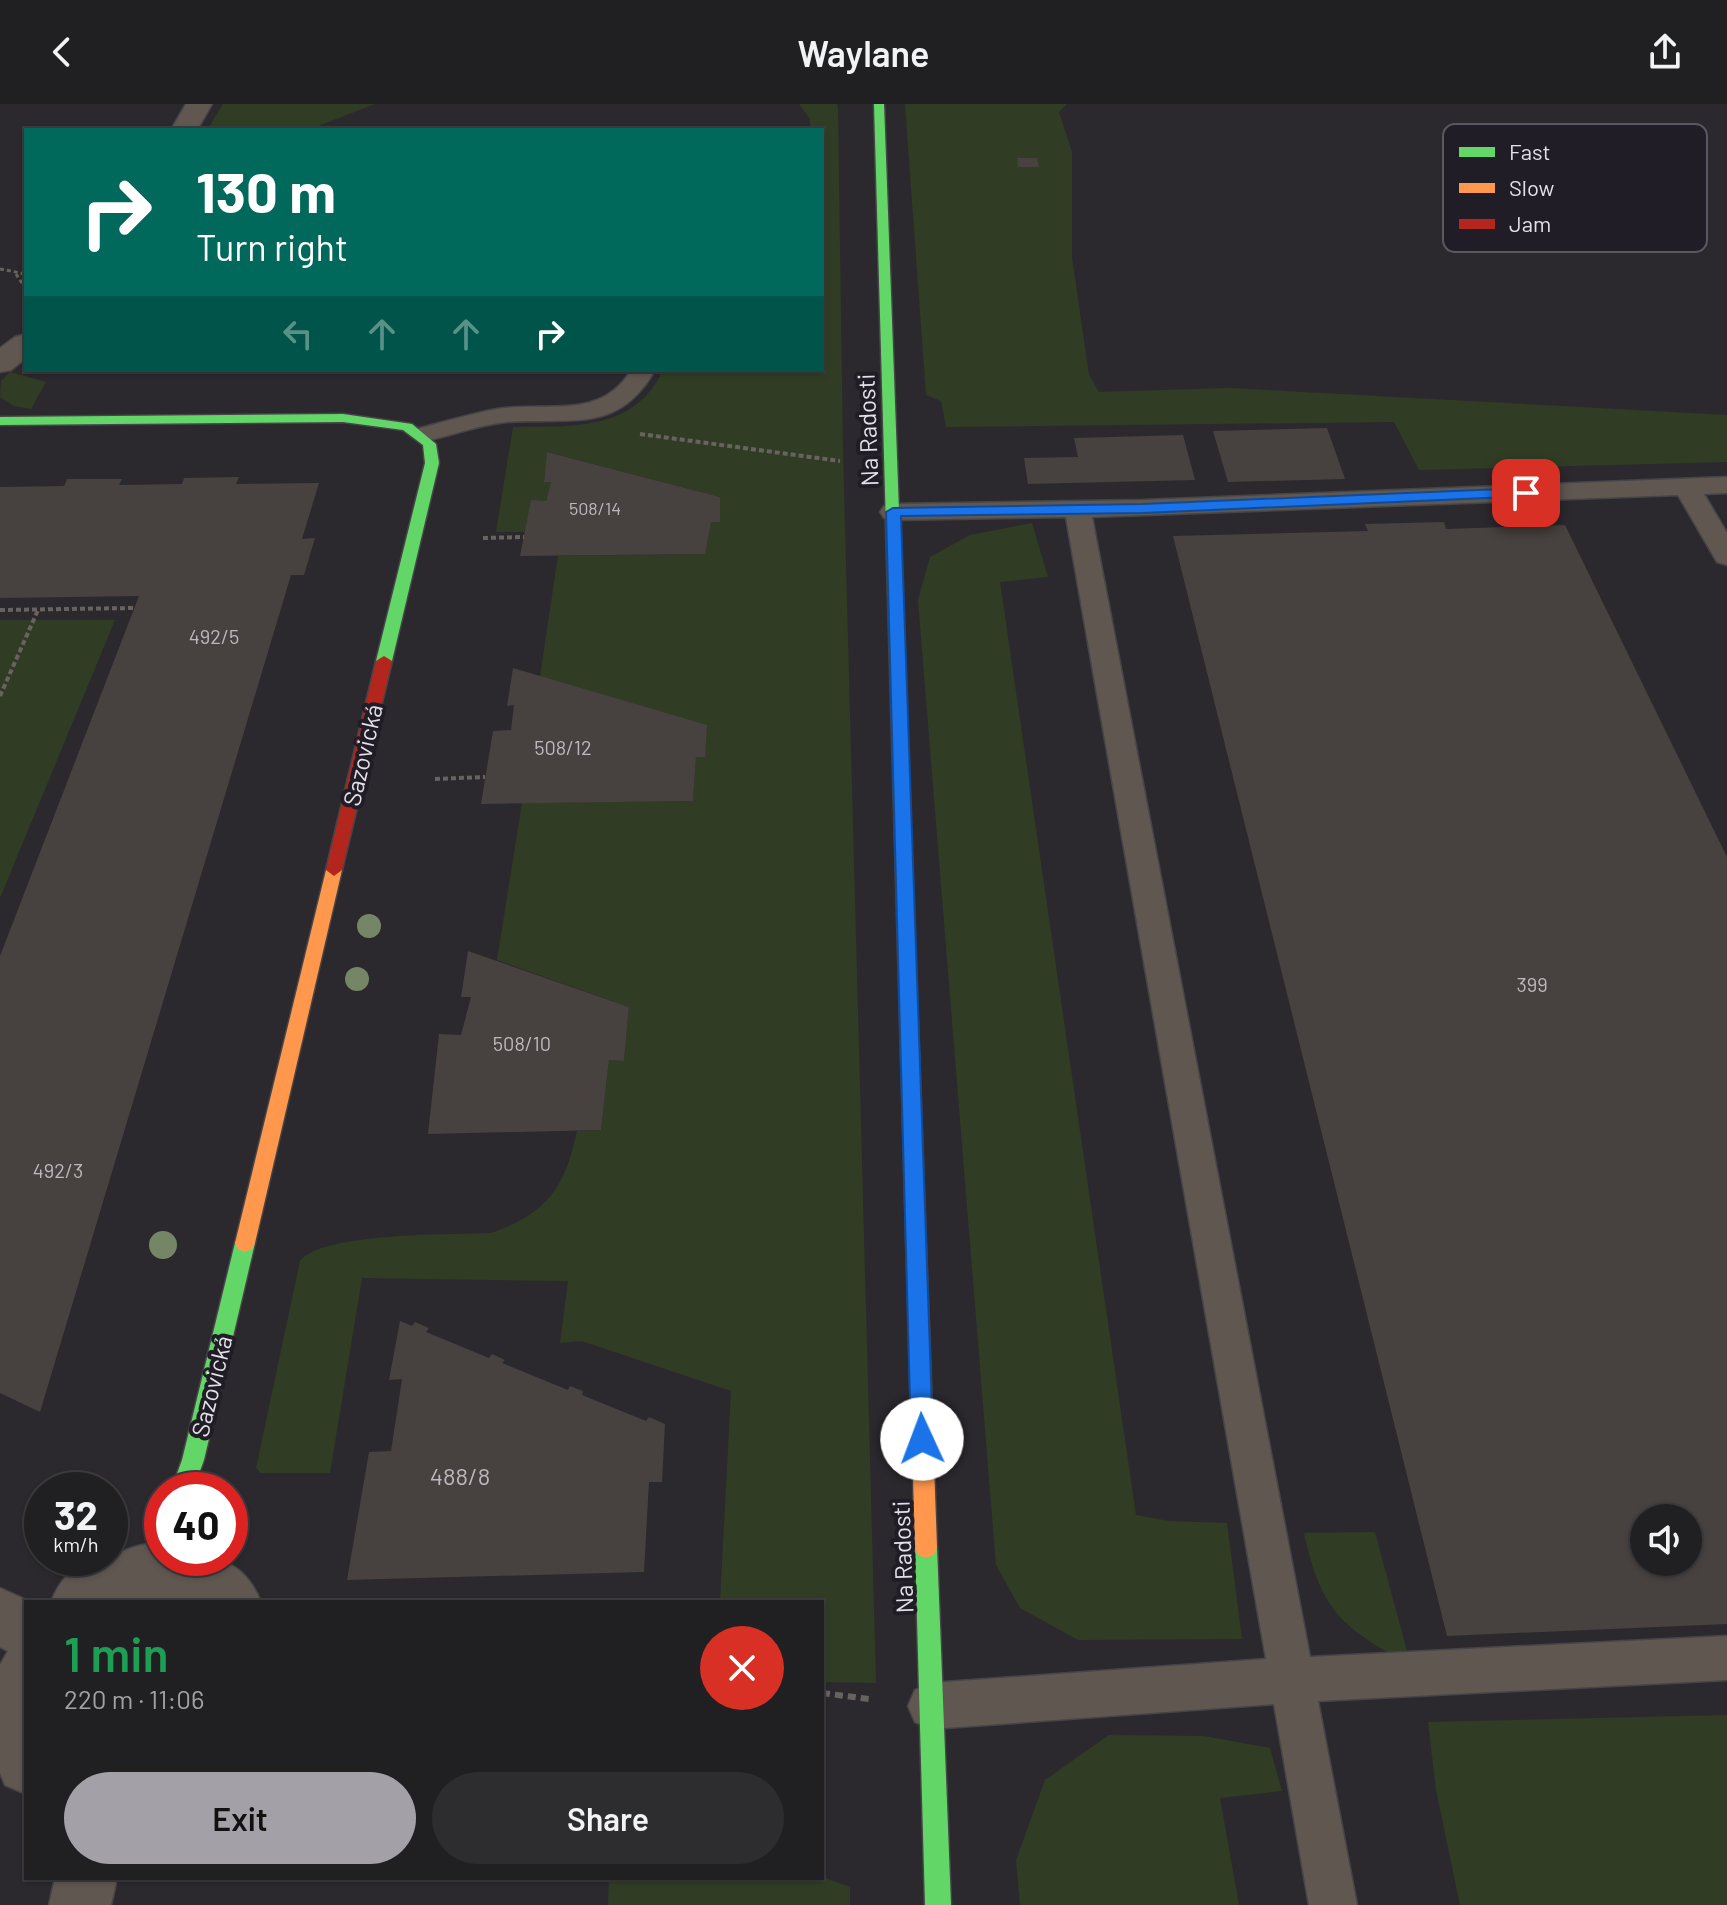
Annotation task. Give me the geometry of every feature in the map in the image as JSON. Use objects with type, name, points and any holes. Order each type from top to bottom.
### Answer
[{"type":"street","points":[[185,128],[199,104]]},
{"type":"street","name":"Na Radosti","points":[[879,104],[938,1905]]},
{"type":"street","points":[[0,363],[24,345]]},
{"type":"street","points":[[0,421],[343,418],[388,421],[422,435]]},
{"type":"street","name":"Sazovická","points":[[189,1472],[238,1278],[432,463],[429,444],[422,435]]},
{"type":"street","points":[[82,1600],[94,1590],[144,1565]]},
{"type":"street","points":[[197,1576],[219,1587],[231,1600]]},
{"type":"street","points":[[0,1616],[24,1629]]},
{"type":"street","points":[[24,1681],[16,1715],[20,1753],[24,1760]]},
{"type":"street","points":[[80,1905],[86,1880]]},
{"type":"lane","points":[[422,435],[505,415],[579,416],[615,404],[638,384],[642,372]]},
{"type":"lane","points":[[893,512],[1078,510],[1727,485]]},
{"type":"lane","points":[[1686,486],[1727,556]]},
{"type":"lane","points":[[1078,510],[1333,1905]]},
{"type":"lane","points":[[931,1706],[1292,1680],[1727,1658]]},
{"type":"path","points":[[0,269],[24,274]]},
{"type":"path","points":[[15,274],[24,286]]},
{"type":"path","points":[[579,416],[599,426],[662,438],[892,469]]},
{"type":"path","points":[[483,538],[524,537]]},
{"type":"path","points":[[0,610],[134,608]]},
{"type":"path","points":[[0,696],[38,610]]},
{"type":"path","points":[[435,779],[485,777]]},
{"type":"green space","points":[[223,104],[375,104],[313,128],[208,128]]},
{"type":"green space","points":[[799,104],[837,104],[843,453],[876,1683],[824,1682],[824,1600],[720,1600],[731,1391],[582,1341],[560,1343],[568,1281],[362,1278],[330,1473],[261,1473],[256,1468],[300,1261],[313,1252],[360,1240],[491,1233],[511,1225],[540,1207],[551,1196],[567,1168],[577,1131],[601,1130],[609,1060],[624,1061],[629,1007],[497,960],[522,803],[693,801],[696,757],[705,757],[540,676],[558,556],[704,554],[711,522],[720,522],[720,497],[548,452],[544,481],[551,482],[546,501],[525,532],[496,532],[513,427],[579,425],[618,415],[636,405],[651,390],[662,372],[824,372],[824,128],[810,128],[810,119]]},
{"type":"green space","points":[[905,104],[1067,104],[1059,112],[1072,152],[1072,257],[1089,375],[1099,392],[1229,388],[1727,415],[1727,462],[1419,470],[1394,422],[946,427],[941,401],[926,395]]},
{"type":"green space","points":[[10,372],[46,382],[31,409],[14,406],[0,397],[1,381]]},
{"type":"green space","points":[[1032,523],[1048,577],[1000,582],[1136,1515],[1169,1521],[1227,1523],[1242,1639],[1078,1640],[1020,1608],[996,1565],[918,600],[930,557],[970,535]]},
{"type":"green space","points":[[0,620],[115,620],[0,898]]},
{"type":"green space","points":[[1375,1532],[1411,1666],[1368,1640],[1338,1615],[1319,1582],[1304,1533]]},
{"type":"green space","points":[[1727,1715],[1727,1905],[1460,1905],[1436,1790],[1428,1722]]},
{"type":"green space","points":[[1109,1735],[1204,1736],[1270,1748],[1282,1791],[1220,1798],[1239,1905],[1020,1905],[1016,1860],[1045,1780]]},
{"type":"green space","points":[[824,1878],[850,1887],[850,1905],[608,1905],[609,1880]]},
{"type":"building","points":[[1017,158],[1037,158],[1039,167],[1018,167]]},
{"type":"building","points":[[1327,428],[1345,479],[1228,482],[1213,431]]},
{"type":"building","points":[[1183,435],[1195,480],[1028,484],[1024,458],[1078,457],[1074,438]]},
{"type":"building","points":[[547,452],[720,497],[720,522],[711,522],[705,554],[520,556],[531,500],[546,501],[551,482],[544,482]]},
{"type":"building","points":[[239,477],[236,484],[319,483],[302,539],[315,538],[304,575],[291,575],[40,1412],[0,1393],[0,956],[139,596],[0,598],[0,487],[64,486],[67,479],[122,479],[119,485],[182,484],[184,478]]},
{"type":"building","points":[[1444,522],[1446,529],[1565,525],[1727,857],[1727,1624],[1447,1636],[1173,536],[1368,531],[1365,524]]},
{"type":"building","points":[[513,668],[707,725],[705,757],[696,757],[693,801],[481,804],[493,731],[511,730],[514,705],[507,706]]},
{"type":"building","points":[[468,951],[629,1007],[624,1061],[609,1060],[601,1130],[428,1134],[439,1034],[461,1035],[471,997],[461,997]]},
{"type":"building","points":[[400,1321],[412,1326],[415,1322],[429,1328],[426,1332],[489,1358],[492,1354],[505,1360],[502,1363],[568,1390],[570,1386],[583,1391],[582,1395],[646,1421],[649,1417],[665,1424],[662,1482],[649,1482],[644,1572],[347,1580],[369,1452],[391,1451],[402,1379],[389,1380]]},
{"type":"traffic: fast","points":[[879,104],[910,1055]]},
{"type":"traffic: fast","points":[[0,421],[343,418],[407,427],[429,444],[432,463],[384,661]]},
{"type":"traffic: fast","points":[[189,1472],[245,1243]]},
{"type":"traffic: fast","points":[[926,1547],[938,1905]]},
{"type":"traffic: slow","points":[[245,1243],[334,870]]},
{"type":"traffic: slow","points":[[910,1055],[926,1547]]},
{"type":"traffic: jam","points":[[334,870],[384,661]]},
{"type":"route","points":[[922,1439],[893,512],[1143,508],[1526,493]]}]
